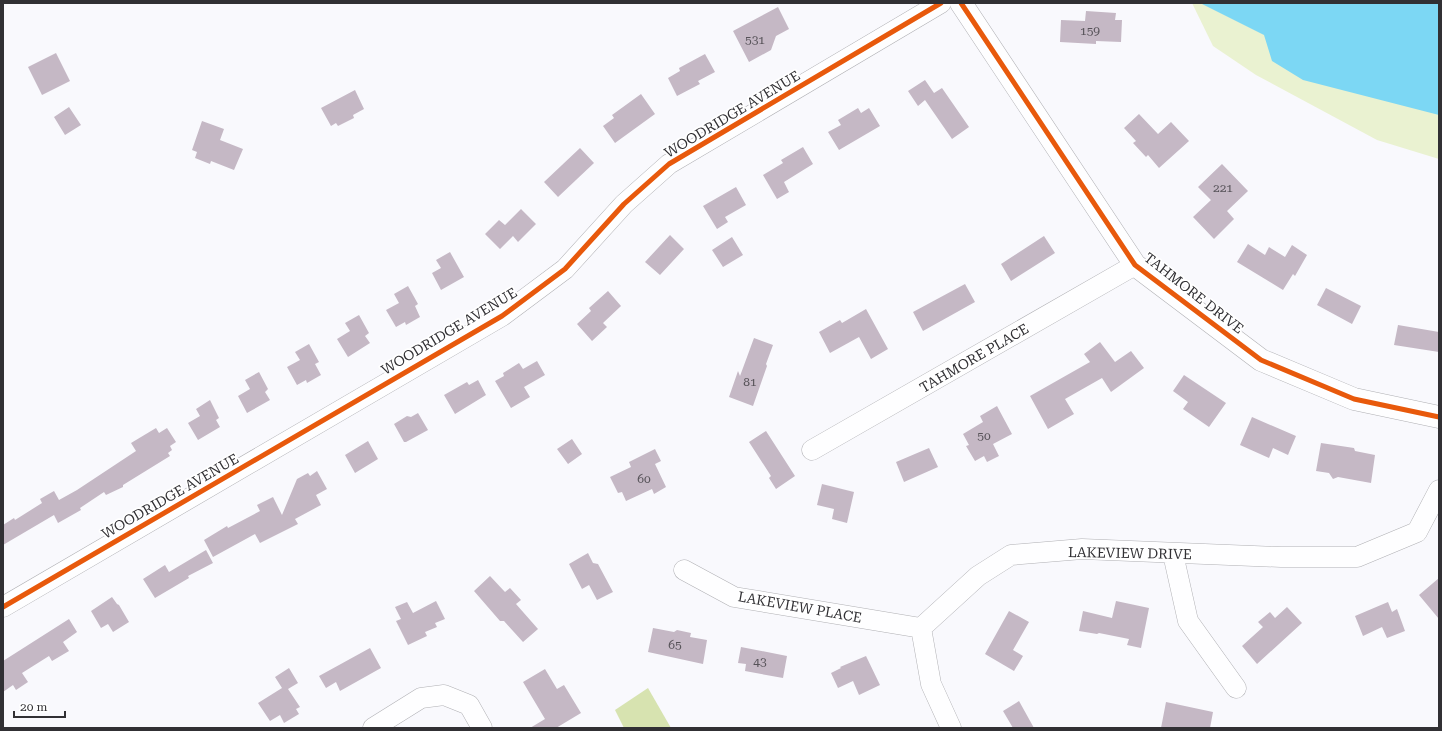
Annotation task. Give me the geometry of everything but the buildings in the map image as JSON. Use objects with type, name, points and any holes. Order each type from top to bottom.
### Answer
[{"type":"street","name":"WOODRIDGE AVENUE","points":[[3,607],[502,316],[565,269],[624,204],[669,164],[941,3]]},
{"type":"street","name":"TAHMORE DRIVE","points":[[961,3],[1135,265],[1261,360],[1354,399],[1439,418]]},
{"type":"street","name":"TAHMORE PLACE","points":[[812,450],[1135,265]]},
{"type":"street","name":"LAKEVIEW DRIVE","points":[[921,628],[978,576],[1011,555],[1082,550],[1281,557],[1357,557],[1417,532],[1439,490]]},
{"type":"street","points":[[1173,554],[1188,621],[1236,688]]},
{"type":"street","name":"LAKEVIEW PLACE","points":[[684,570],[734,597],[921,628]]},
{"type":"street","points":[[921,628],[931,684],[951,728]]},
{"type":"street","points":[[372,728],[421,698],[444,695],[469,705],[482,728]]},
{"type":"green space","points":[[1192,3],[1439,3],[1439,159],[1377,140],[1256,75],[1213,46]]},
{"type":"green space","points":[[648,688],[671,728],[624,728],[615,710]]},
{"type":"water","points":[[1200,3],[1439,3],[1439,115],[1303,80],[1272,61],[1264,35]]},
{"type":"cycle path","points":[[3,607],[502,316],[565,269],[624,204],[669,164],[941,3]]},
{"type":"cycle path","points":[[961,3],[1135,265],[1261,360],[1354,399],[1439,417]]}]
